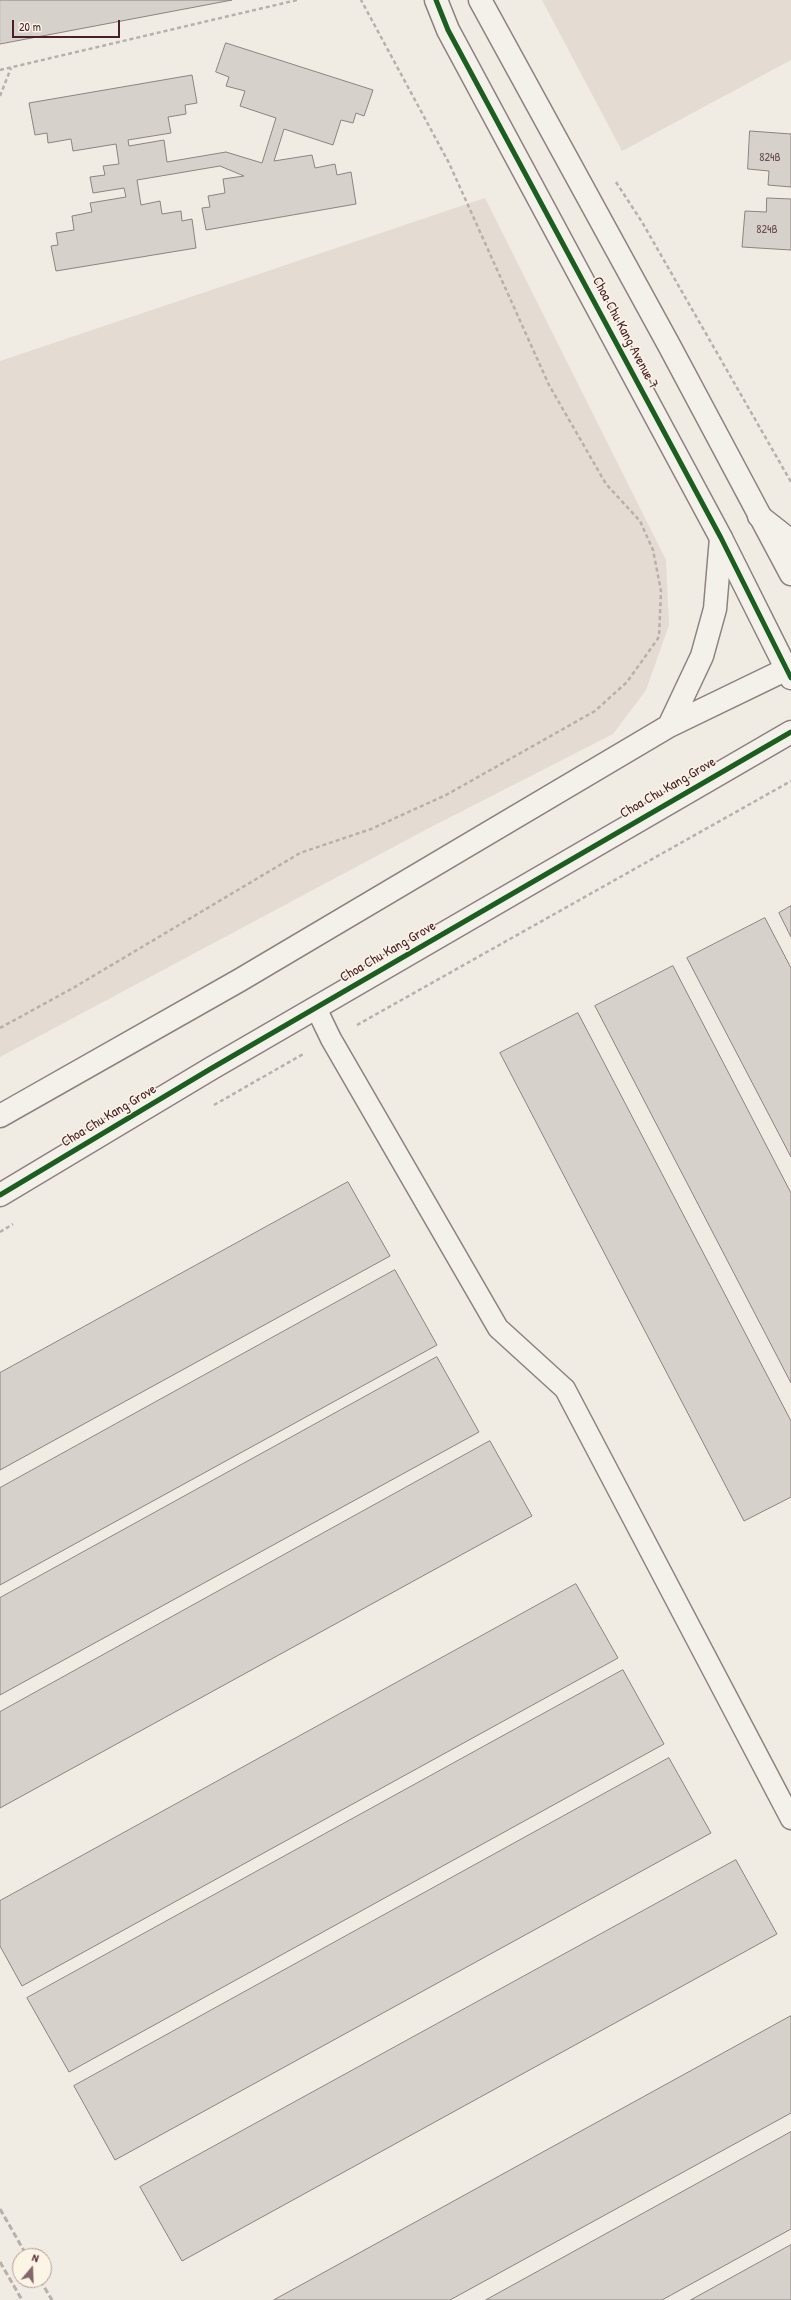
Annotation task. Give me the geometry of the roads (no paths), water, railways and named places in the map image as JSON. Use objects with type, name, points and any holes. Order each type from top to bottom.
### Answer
[{"type":"street","name":"Choa Chu Kang Avenue 7","points":[[436,0],[448,30],[721,538],[790,672]]},
{"type":"street","points":[[480,0],[670,347],[791,574]]},
{"type":"street","points":[[760,516],[791,541]]},
{"type":"street","points":[[669,726],[695,675],[715,609],[721,538]]},
{"type":"street","points":[[0,1116],[240,980],[669,726],[790,672]]},
{"type":"street","name":"Choa Chu Kang Grove","points":[[0,1195],[316,1008],[791,732]]},
{"type":"lane","points":[[316,1008],[331,1039],[498,1328],[565,1389],[791,1819]]},
{"type":"railway","points":[[0,2209],[22,2248]]},
{"type":"railway","points":[[0,2262],[22,2300]]},
{"type":"railway","points":[[45,2288],[52,2300]]}]
